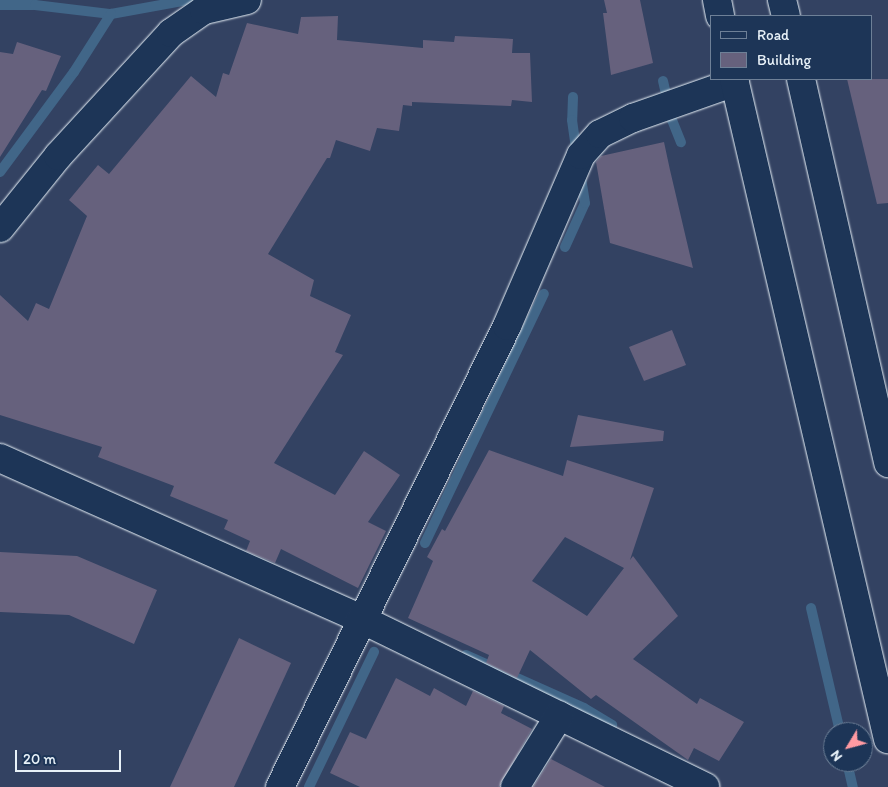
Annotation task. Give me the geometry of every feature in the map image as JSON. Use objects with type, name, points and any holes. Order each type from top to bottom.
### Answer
[{"type":"street","points":[[0,228],[52,164],[171,33],[204,10],[247,0]]},
{"type":"street","points":[[717,0],[720,15]]},
{"type":"street","points":[[782,0],[786,15]]},
{"type":"street","points":[[800,80],[888,463]]},
{"type":"street","points":[[280,787],[361,619],[507,326],[581,155],[600,134],[633,118],[735,81],[888,739]]},
{"type":"street","points":[[0,458],[361,619],[705,787]]},
{"type":"street","points":[[515,787],[560,716]]},
{"type":"building","points":[[604,0],[640,0],[653,63],[611,75],[603,13],[607,13]]},
{"type":"building","points":[[338,16],[337,40],[423,48],[423,40],[454,42],[455,36],[513,39],[512,53],[530,53],[532,102],[512,100],[511,106],[412,102],[412,106],[403,105],[399,131],[377,128],[370,151],[336,140],[330,158],[327,158],[268,254],[314,280],[310,296],[351,315],[335,352],[343,355],[274,463],[335,495],[364,451],[400,475],[368,522],[386,531],[358,588],[281,549],[275,563],[246,551],[250,541],[224,529],[228,520],[170,496],[174,486],[98,457],[102,447],[0,415],[0,295],[28,321],[36,303],[49,309],[87,216],[69,200],[98,165],[109,174],[191,76],[216,97],[223,73],[229,75],[247,23],[298,34],[301,17]]},
{"type":"building","points":[[17,42],[61,56],[46,91],[42,90],[0,157],[0,52],[13,54]]},
{"type":"building","points":[[888,79],[888,203],[877,204],[847,80]]},
{"type":"building","points":[[664,142],[693,268],[610,243],[596,162],[601,156]]},
{"type":"building","points":[[672,330],[686,365],[644,381],[629,347]]},
{"type":"building","points":[[578,415],[664,431],[663,441],[570,447]]},
{"type":"building","points":[[489,450],[563,476],[567,460],[654,488],[630,560],[633,556],[678,616],[633,659],[697,704],[700,698],[744,722],[719,761],[694,748],[688,760],[596,695],[591,699],[530,650],[517,678],[486,663],[489,655],[408,618],[433,561],[427,557],[442,529],[445,531]],"holes":[[[565,537],[624,568],[587,616],[532,581]]]},
{"type":"building","points":[[0,552],[77,556],[157,590],[134,644],[69,615],[0,612]]},
{"type":"building","points":[[239,638],[291,663],[234,787],[170,787]]},
{"type":"building","points":[[396,678],[430,696],[434,688],[466,706],[473,691],[504,706],[501,713],[532,729],[499,787],[360,787],[330,773],[350,732],[366,739]]},
{"type":"building","points":[[551,759],[605,787],[533,787]]},
{"type":"waterway","points":[[0,5],[35,5],[111,14],[188,0]]},
{"type":"waterway","points":[[0,172],[74,72],[111,14]]},
{"type":"waterway","points":[[663,81],[672,120],[681,142]]},
{"type":"waterway","points":[[573,97],[572,120],[577,154]]},
{"type":"waterway","points":[[565,247],[585,203],[580,173]]},
{"type":"waterway","points":[[425,543],[544,294]]},
{"type":"waterway","points":[[811,608],[838,722]]},
{"type":"waterway","points":[[309,787],[374,652]]},
{"type":"waterway","points":[[466,655],[584,708],[612,725]]},
{"type":"waterway","points":[[849,772],[853,787]]}]
